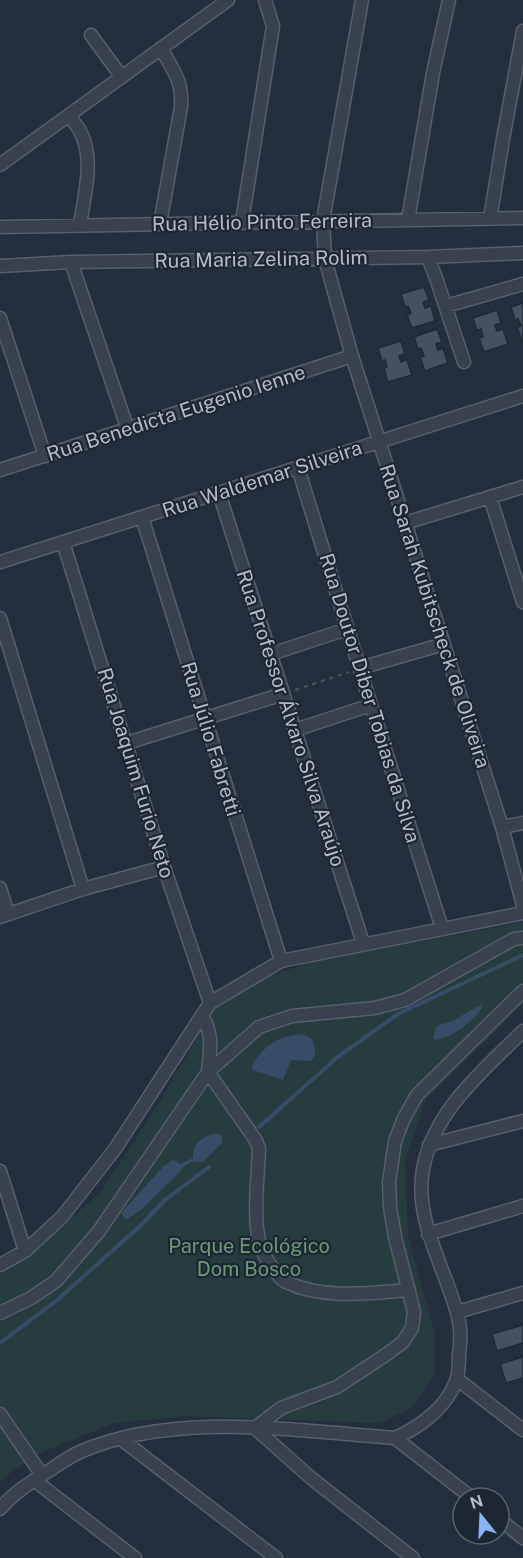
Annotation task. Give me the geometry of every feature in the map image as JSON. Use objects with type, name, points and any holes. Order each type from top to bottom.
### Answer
[{"type":"street","points":[[0,165],[228,0]]},
{"type":"street","points":[[242,222],[273,26],[265,0]]},
{"type":"street","name":"Rua Sarah Kubitscheck de Oliveira","points":[[362,0],[323,221],[325,259],[351,356],[502,827],[523,905]]},
{"type":"street","points":[[408,220],[433,73],[449,0]]},
{"type":"street","points":[[490,219],[502,139],[523,31]]},
{"type":"street","points":[[91,34],[121,76]]},
{"type":"street","points":[[160,224],[182,92],[179,80],[161,48]]},
{"type":"street","points":[[69,115],[82,134],[87,156],[88,167],[80,225]]},
{"type":"street","name":"Rua Hélio Pinto Ferreira","points":[[0,227],[523,218]]},
{"type":"street","name":"Rua Maria Zelina Rolim","points":[[0,266],[71,262],[428,257],[523,253]]},
{"type":"street","points":[[428,257],[464,362]]},
{"type":"street","points":[[71,262],[128,430]]},
{"type":"street","points":[[446,306],[523,284]]},
{"type":"street","points":[[0,318],[45,456]]},
{"type":"street","name":"Rua Benedicta Eugenio Ienne","points":[[0,470],[351,356]]},
{"type":"street","name":"Rua Waldemar Silveira","points":[[0,562],[523,396]]},
{"type":"street","name":"Rua Doutor Diber Tobias da Silva","points":[[298,468],[442,928]]},
{"type":"street","points":[[405,523],[523,487]]},
{"type":"street","name":"Rua Professor Álvaro Silva Araújo","points":[[219,493],[363,943]]},
{"type":"street","points":[[490,497],[523,602]]},
{"type":"street","name":"Rua Júlio Fabretti","points":[[142,517],[281,961]]},
{"type":"street","name":"Rua Joaquim Furio Neto","points":[[63,542],[164,867],[210,1003]]},
{"type":"street","points":[[0,618],[83,890]]},
{"type":"street","points":[[271,654],[347,629]]},
{"type":"street","points":[[360,668],[444,644]]},
{"type":"street","points":[[127,742],[283,694]]},
{"type":"street","points":[[295,730],[371,705]]},
{"type":"street","points":[[502,827],[523,823]]},
{"type":"street","points":[[0,888],[4,915],[164,867]]},
{"type":"street","points":[[0,1265],[25,1251],[62,1217],[115,1149],[210,1003],[281,961],[523,913]]},
{"type":"street","points":[[0,1313],[31,1298],[56,1281],[99,1231],[208,1072],[259,1027],[292,1016],[375,1008],[405,1000],[514,939],[523,938]]},
{"type":"street","points":[[255,1428],[281,1408],[337,1387],[402,1342],[412,1328],[414,1311],[395,1237],[390,1207],[389,1182],[395,1141],[404,1118],[417,1095],[523,991]]},
{"type":"street","points":[[202,1016],[212,1039],[208,1072],[259,1148],[257,1228],[259,1244],[273,1268],[284,1282],[314,1291],[349,1294],[409,1290]]},
{"type":"street","points":[[0,1509],[38,1478],[82,1451],[146,1432],[179,1428],[255,1428],[395,1438],[411,1431],[429,1417],[446,1400],[457,1379],[460,1343],[457,1312],[428,1234],[422,1198],[423,1171],[429,1145],[461,1092],[523,1031]]},
{"type":"street","points":[[429,1145],[523,1121]]},
{"type":"street","points":[[0,1171],[25,1251]]},
{"type":"street","points":[[428,1234],[523,1206]]},
{"type":"street","points":[[457,1312],[523,1293]]},
{"type":"street","points":[[457,1379],[523,1430]]},
{"type":"street","points":[[0,1414],[38,1478],[135,1558]]},
{"type":"street","points":[[255,1428],[349,1509],[413,1558]]},
{"type":"street","points":[[395,1438],[457,1486]]},
{"type":"street","points":[[121,1439],[276,1558]]},
{"type":"street","points":[[511,1528],[523,1538]]},
{"type":"path","points":[[283,694],[360,668]]},
{"type":"green space","name":"Parque Ecológico Dom Bosco","points":[[523,922],[523,1004],[425,1100],[405,1162],[408,1236],[435,1335],[435,1374],[411,1408],[380,1423],[184,1416],[114,1423],[44,1451],[0,1482],[0,1269],[30,1253],[62,1228],[102,1190],[149,1119],[214,1010],[261,979],[312,962]]},
{"type":"water","points":[[482,1004],[478,1014],[467,1024],[449,1036],[435,1040],[433,1036],[437,1026],[454,1020]]},
{"type":"water","points":[[300,1034],[308,1036],[314,1044],[315,1055],[311,1061],[291,1060],[283,1080],[253,1070],[252,1065],[272,1043]]},
{"type":"water","points":[[216,1133],[222,1135],[222,1143],[203,1162],[191,1162],[183,1167],[141,1210],[126,1220],[121,1213],[164,1166],[173,1160],[180,1164],[193,1158],[196,1144]]},
{"type":"building","points":[[424,287],[429,300],[423,302],[425,308],[431,306],[435,321],[412,328],[407,315],[411,313],[408,306],[405,307],[401,294]]},
{"type":"building","points":[[523,303],[522,341],[517,327],[521,326],[518,319],[515,320],[511,307]]},
{"type":"building","points":[[497,310],[501,323],[495,325],[497,331],[503,329],[508,344],[484,352],[479,338],[483,337],[481,329],[477,331],[473,318]]},
{"type":"building","points":[[437,329],[442,342],[436,344],[438,350],[443,348],[448,363],[425,371],[420,357],[424,356],[421,348],[418,349],[414,337]]},
{"type":"building","points":[[401,341],[405,354],[399,356],[401,362],[407,360],[412,375],[388,382],[384,369],[387,367],[385,360],[382,361],[378,348]]},
{"type":"building","points":[[523,1325],[523,1343],[497,1351],[492,1334]]},
{"type":"building","points":[[523,1357],[523,1378],[506,1383],[500,1364]]},
{"type":"waterway","points":[[259,1127],[339,1056],[398,1014],[523,955]]},
{"type":"waterway","points":[[0,1343],[56,1301],[139,1227],[166,1199],[209,1167]]}]
